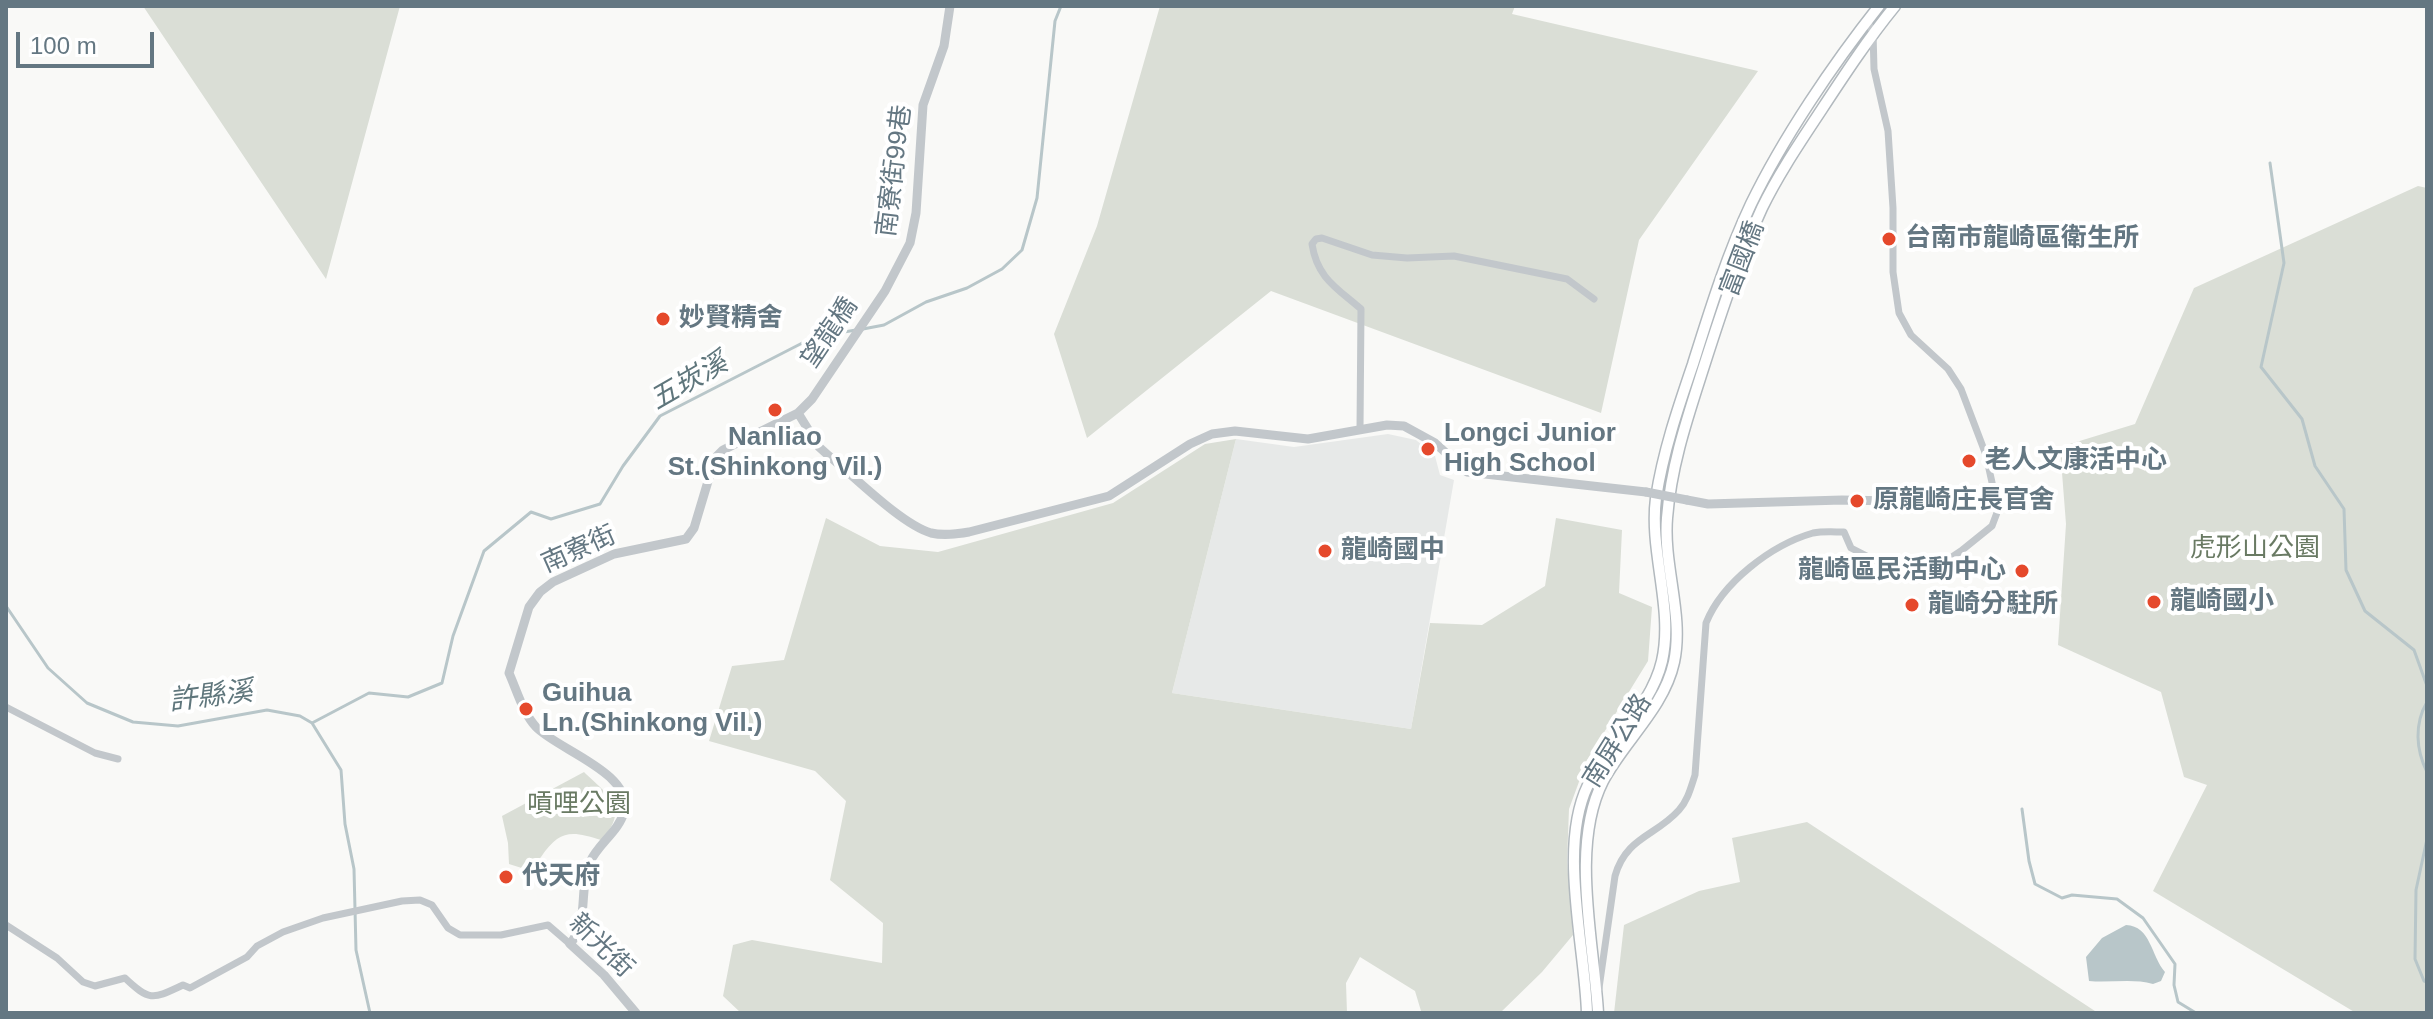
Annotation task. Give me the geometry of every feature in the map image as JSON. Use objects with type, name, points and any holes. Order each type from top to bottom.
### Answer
[{"type":"main road","points":[[1867,21],[1879,6]]},
{"type":"main road","points":[[1873,32],[1895,6]]},
{"type":"main road","name":"富國橋","points":[[1667,473],[1674,421],[1707,319],[1751,205],[1777,156],[1867,21]]},
{"type":"main road","name":"富國橋","points":[[1667,473],[1714,334],[1763,207],[1803,138],[1873,32]]},
{"type":"main road","name":"南屏公路","points":[[1592,1013],[1597,997],[1585,847],[1591,811],[1605,778],[1660,697],[1673,667],[1677,635],[1667,521],[1667,473]]},
{"type":"main road","name":"南屏公路","points":[[1592,1013],[1574,863],[1577,818],[1587,786],[1649,692],[1662,663],[1665,634],[1655,520],[1667,473]]},
{"type":"street","name":"南寮街99巷","points":[[885,291],[905,256],[914,229],[923,105],[944,46],[950,6]]},
{"type":"street","points":[[1597,997],[1615,876],[1620,862],[1636,842],[1679,810],[1695,775],[1706,623],[1730,585],[1761,557],[1812,533],[1827,532],[1844,532],[1851,548],[1904,575],[1923,573],[1961,551],[1992,526],[1998,516],[1986,455],[1961,389],[1948,369],[1911,335],[1899,313],[1893,272],[1888,131],[1874,69],[1873,32],[1867,21]]},
{"type":"street","points":[[1360,429],[1361,309],[1325,277],[1315,263],[1312,244],[1316,239],[1322,238],[1372,255],[1407,258],[1454,256],[1567,279],[1594,299]]},
{"type":"street","name":"望龍橋","points":[[798,413],[812,399],[885,291]]},
{"type":"street","points":[[798,413],[819,447],[912,523],[932,533],[951,535],[1109,496],[1173,454],[1212,434],[1247,432],[1308,439],[1387,425],[1404,426],[1435,443],[1460,469],[1467,472],[1646,492],[1708,504],[1842,500],[1997,503]]},
{"type":"street","name":"南寮街","points":[[570,944],[579,933],[584,885],[590,863],[619,823],[624,801],[614,780],[543,733],[528,718],[509,673],[529,607],[540,592],[553,582],[614,554],[686,539],[694,528],[715,458],[723,450],[798,413]]},
{"type":"street","points":[[6,707],[95,753],[118,759]]},
{"type":"street","name":"新光街","points":[[6,925],[57,958],[83,982],[95,986],[125,978],[142,994],[156,998],[183,985],[190,988],[247,957],[257,946],[283,932],[331,916],[420,900],[432,905],[448,928],[460,935],[501,935],[548,925],[604,975],[636,1013]]},
{"type":"shaded area","name":"龍崎國中","points":[[1388,434],[1416,440],[1435,456],[1440,475],[1454,480],[1411,729],[1172,693],[1236,439],[1294,447]]},
{"type":"shaded area","points":[[2126,925],[2146,936],[2165,972],[2161,981],[2153,984],[2089,981],[2086,957],[2102,938]]},
{"type":"green space","points":[[143,6],[400,6],[326,279]]},
{"type":"green space","points":[[1160,6],[1515,6],[1512,14],[1758,71],[1639,240],[1601,413],[1271,291],[1087,438],[1054,334],[1097,226]]},
{"type":"green space","name":"虎形山公園","points":[[2418,186],[2427,188],[2427,1013],[2356,1013],[2153,891],[2207,785],[2184,777],[2161,692],[2058,645],[2066,524],[2060,447],[2135,424],[2194,288]]},
{"type":"green space","points":[[1236,439],[1172,693],[1411,729],[1430,623],[1482,625],[1545,586],[1556,518],[1622,530],[1619,593],[1652,607],[1648,661],[1587,760],[1569,809],[1567,862],[1573,935],[1542,972],[1500,1013],[1421,1011],[1415,991],[1360,957],[1346,983],[1347,1013],[741,1013],[723,996],[733,945],[752,940],[882,963],[883,923],[830,880],[846,801],[815,771],[709,741],[732,666],[784,660],[826,518],[880,546],[938,552],[1113,503],[1205,444]]},
{"type":"green space","name":"嗊哩公園","points":[[584,772],[613,803],[614,820],[610,829],[601,840],[574,834],[561,837],[528,870],[509,864],[502,816]]},
{"type":"green space","points":[[1807,822],[2098,1013],[1614,1013],[1624,925],[1699,891],[1740,882],[1732,838]]},
{"type":"waterway","name":"五崁溪","points":[[863,329],[884,325],[926,302],[967,288],[1002,269],[1022,250],[1037,198],[1055,21],[1061,6]]},
{"type":"waterway","points":[[2270,163],[2284,263],[2261,367],[2302,419],[2315,466],[2344,509],[2346,570],[2365,611],[2414,650],[2427,686]]},
{"type":"waterway","name":"五崁溪","points":[[312,723],[369,693],[408,697],[442,683],[453,636],[484,551],[531,512],[551,519],[600,504],[623,466],[660,416],[814,337],[856,330]]},
{"type":"waterway","name":"許縣溪","points":[[6,606],[48,668],[87,703],[133,722],[178,726],[267,710],[300,716],[312,723],[341,770],[345,824],[354,869],[356,950],[370,1013]]},
{"type":"waterway","points":[[2427,702],[2420,719],[2418,737],[2427,772]]},
{"type":"waterway","points":[[2022,809],[2035,884],[2062,898],[2072,895],[2117,899],[2143,918],[2175,964],[2174,985],[2178,1002],[2196,1013]]},
{"type":"waterway","points":[[2427,839],[2416,890],[2415,959],[2427,982]]},
{"type":"place","name":"台南市龍崎區衛生所","points":[[1889,239]]},
{"type":"place","name":"妙賢精舍","points":[[663,319]]},
{"type":"place","name":"Nanliao St.(Shinkong Vil.)","points":[[775,410]]},
{"type":"place","name":"Longci Junior High School","points":[[1428,449]]},
{"type":"place","name":"老人文康活中心","points":[[1969,461]]},
{"type":"place","name":"原龍崎庄長官舍","points":[[1857,501]]},
{"type":"place","name":"龍崎國中","points":[[1325,551]]},
{"type":"place","name":"龍崎區民活動中心","points":[[2022,571]]},
{"type":"place","name":"龍崎國小","points":[[2154,602]]},
{"type":"place","name":"龍崎分駐所","points":[[1912,605]]},
{"type":"place","name":"Guihua Ln.(Shinkong Vil.)","points":[[526,709]]},
{"type":"place","name":"代天府","points":[[506,877]]}]
